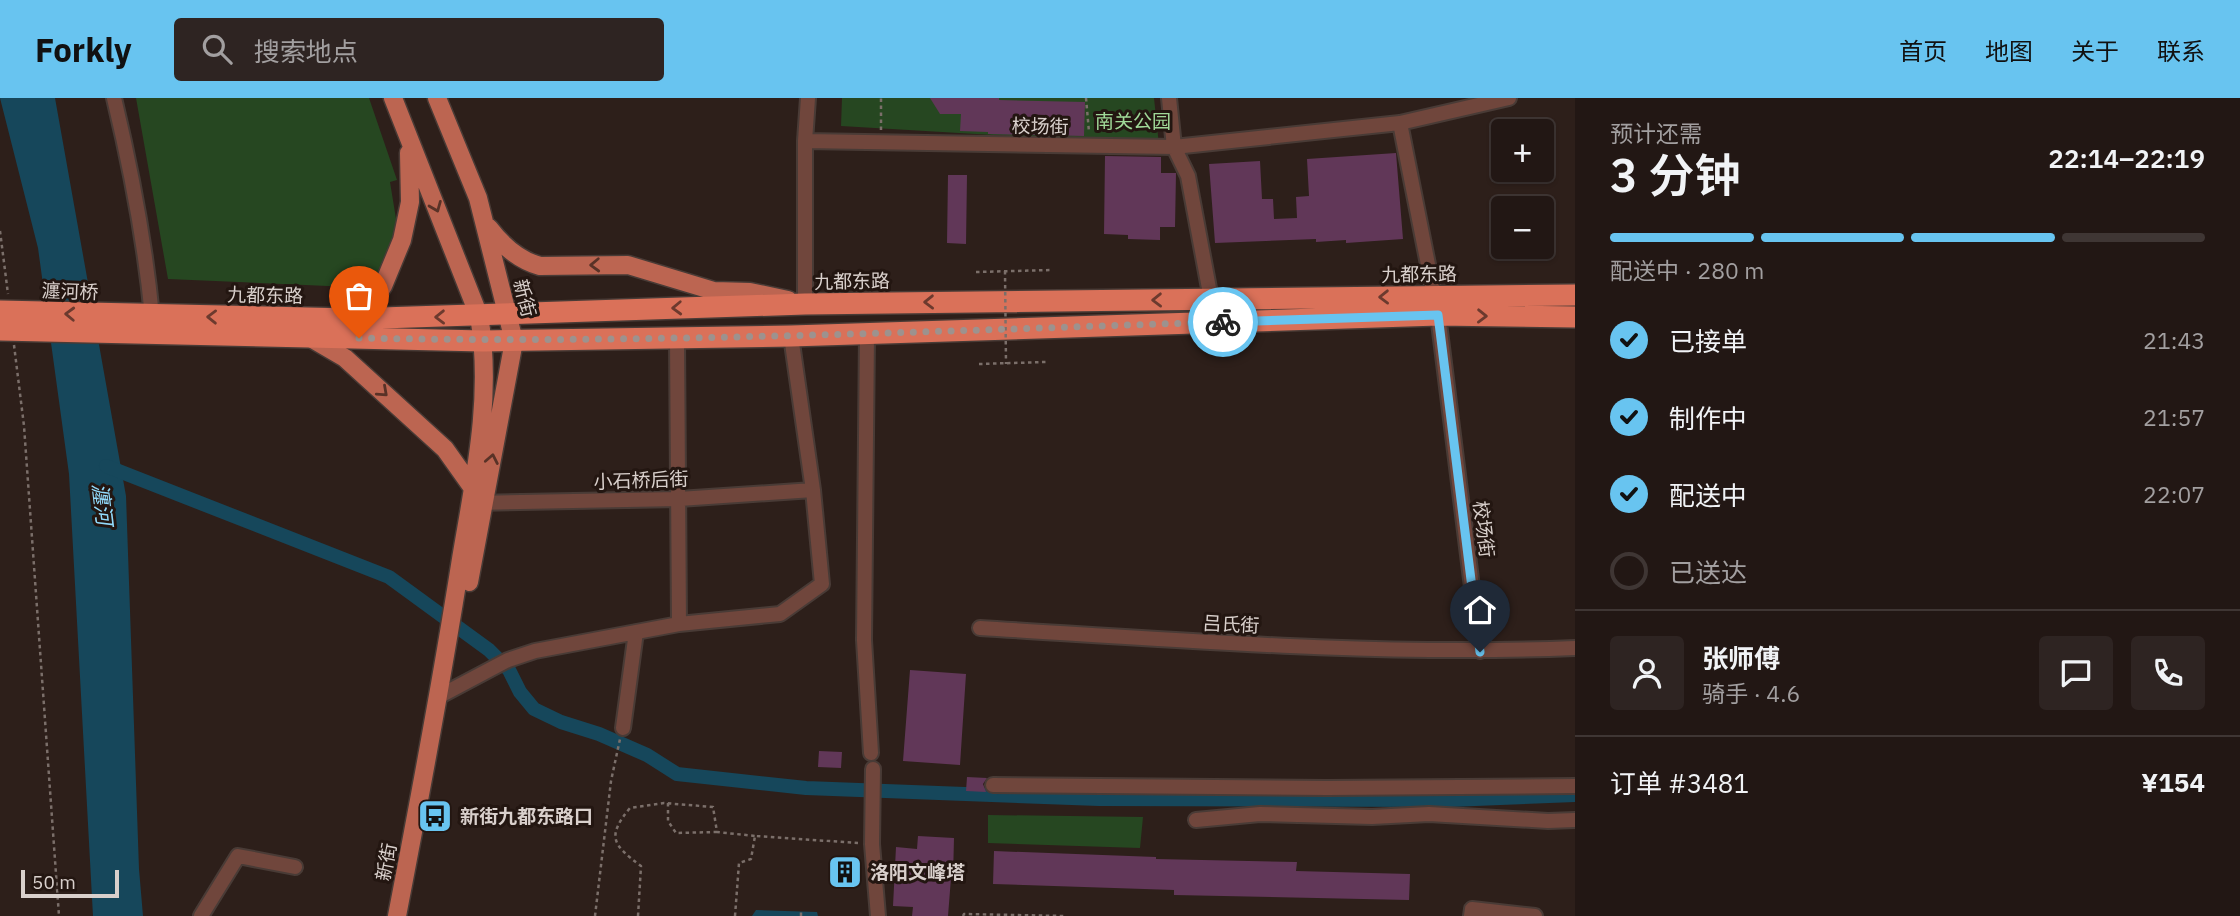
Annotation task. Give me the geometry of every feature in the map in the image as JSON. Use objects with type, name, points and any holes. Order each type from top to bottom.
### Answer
[{"type":"highway","name":"九都东路","points":[[131,324],[309,337],[483,341],[791,336],[1436,306],[1575,295]]},
{"type":"highway","name":"九都东路","points":[[131,324],[152,316],[351,319],[805,304],[1211,299],[1436,306],[1575,317]]},
{"type":"highway","name":"瀍河桥","points":[[5,321],[131,324]]},
{"type":"main road","name":"新街","points":[[393,98],[479,316],[483,341],[483,403],[475,497],[461,596],[404,915]]},
{"type":"main road","name":"新街","points":[[437,98],[478,198],[514,341],[475,497]]},
{"type":"main road","points":[[351,319],[369,307],[383,286],[402,240],[410,202],[408,139]]},
{"type":"main road","points":[[484,221],[498,240],[527,262],[550,266],[628,265],[714,291],[750,292],[805,304]]},
{"type":"main road","points":[[309,337],[345,358],[445,449],[475,497]]},
{"type":"street","points":[[114,98],[125,146],[152,316]]},
{"type":"street","points":[[805,304],[805,141],[808,98]]},
{"type":"street","points":[[1169,98],[1174,147],[1188,176],[1211,299]]},
{"type":"street","name":"校场街","points":[[805,141],[1174,147],[1400,123],[1509,98]]},
{"type":"street","name":"校场街","points":[[1400,123],[1436,306],[1480,652]]},
{"type":"street","points":[[867,334],[864,640],[871,753]]},
{"type":"street","points":[[444,694],[508,660],[535,652],[679,624],[780,614],[822,584],[813,490],[791,336]]},
{"type":"street","points":[[677,338],[679,624]]},
{"type":"street","name":"小石桥后街","points":[[475,497],[680,499],[813,490]]},
{"type":"street","name":"吕氏街","points":[[980,628],[1253,645],[1480,652],[1575,648]]},
{"type":"street","points":[[622,728],[636,632]]},
{"type":"street","points":[[873,769],[872,844],[878,916]]},
{"type":"street","points":[[993,785],[1313,788],[1575,786]]},
{"type":"street","points":[[1196,820],[1260,814],[1372,817],[1429,814],[1548,821],[1575,820]]},
{"type":"street","points":[[201,916],[238,856],[295,867]]},
{"type":"street","points":[[1472,913],[1535,916]]},
{"type":"path","points":[[881,98],[881,142]]},
{"type":"path","points":[[1086,98],[1091,146]]},
{"type":"path","points":[[0,231],[5,254],[5,321],[24,426],[59,916]]},
{"type":"path","points":[[976,272],[1051,270]]},
{"type":"path","points":[[1005,271],[1006,364]]},
{"type":"path","points":[[979,364],[1046,362]]},
{"type":"path","points":[[595,916],[613,771],[622,728]]},
{"type":"path","points":[[668,803],[668,821],[676,832],[717,832],[872,844]]},
{"type":"path","points":[[638,916],[641,866],[620,849],[616,838],[618,823],[630,808],[668,803],[713,807],[717,832]]},
{"type":"path","points":[[735,916],[739,863],[751,859],[755,836]]},
{"type":"path","points":[[963,916],[1064,916]]},
{"type":"green space","points":[[136,98],[369,98],[397,180],[390,182],[398,231],[373,288],[168,279]]},
{"type":"green space","name":"南关公园","points":[[842,98],[1154,98],[1159,145],[841,126]]},
{"type":"green space","points":[[988,815],[1143,817],[1140,848],[988,843]]},
{"type":"water","name":"瀍河","points":[[0,98],[55,98],[126,496],[143,916],[93,916],[69,474],[38,248]]},
{"type":"water","points":[[756,910],[817,912],[818,916],[752,916]]},
{"type":"building","points":[[930,98],[1085,102],[1084,136],[960,131],[961,114],[940,114]]},
{"type":"building","points":[[1396,153],[1403,239],[1346,243],[1346,240],[1316,242],[1316,239],[1215,243],[1209,164],[1260,161],[1262,199],[1273,199],[1274,219],[1297,218],[1296,197],[1309,196],[1307,159]]},
{"type":"building","points":[[1105,156],[1161,157],[1161,173],[1176,173],[1175,227],[1160,227],[1160,240],[1128,239],[1128,235],[1104,234]]},
{"type":"building","points":[[948,175],[967,175],[966,244],[947,243]]},
{"type":"building","points":[[910,670],[966,674],[960,765],[903,761]]},
{"type":"building","points":[[819,751],[842,752],[841,768],[818,767]]},
{"type":"building","points":[[967,777],[987,778],[983,784],[986,792],[966,791]]},
{"type":"building","points":[[918,836],[954,838],[948,916],[912,916],[913,907],[893,906],[896,847],[917,849]]},
{"type":"building","points":[[994,851],[1156,859],[1297,862],[1296,871],[1410,874],[1409,900],[1174,895],[1174,890],[993,884]]},
{"type":"building","name":"洛阳文峰塔","points":[[835,863],[856,864],[856,881],[835,881]]},
{"type":"waterway","points":[[106,466],[389,577],[489,650],[509,670],[520,692],[534,709],[647,755],[677,774],[806,788],[1099,799],[1450,800],[1575,795]]},
{"type":"way so far","points":[[359,338],[483,341],[700,338],[1223,322]]},
{"type":"place","name":"新街九都东路口","points":[[435,816]]},
{"type":"place","name":"洛阳文峰塔","points":[[845,872]]},
{"type":"route","points":[[1223,322],[1438,315],[1480,652]]}]
